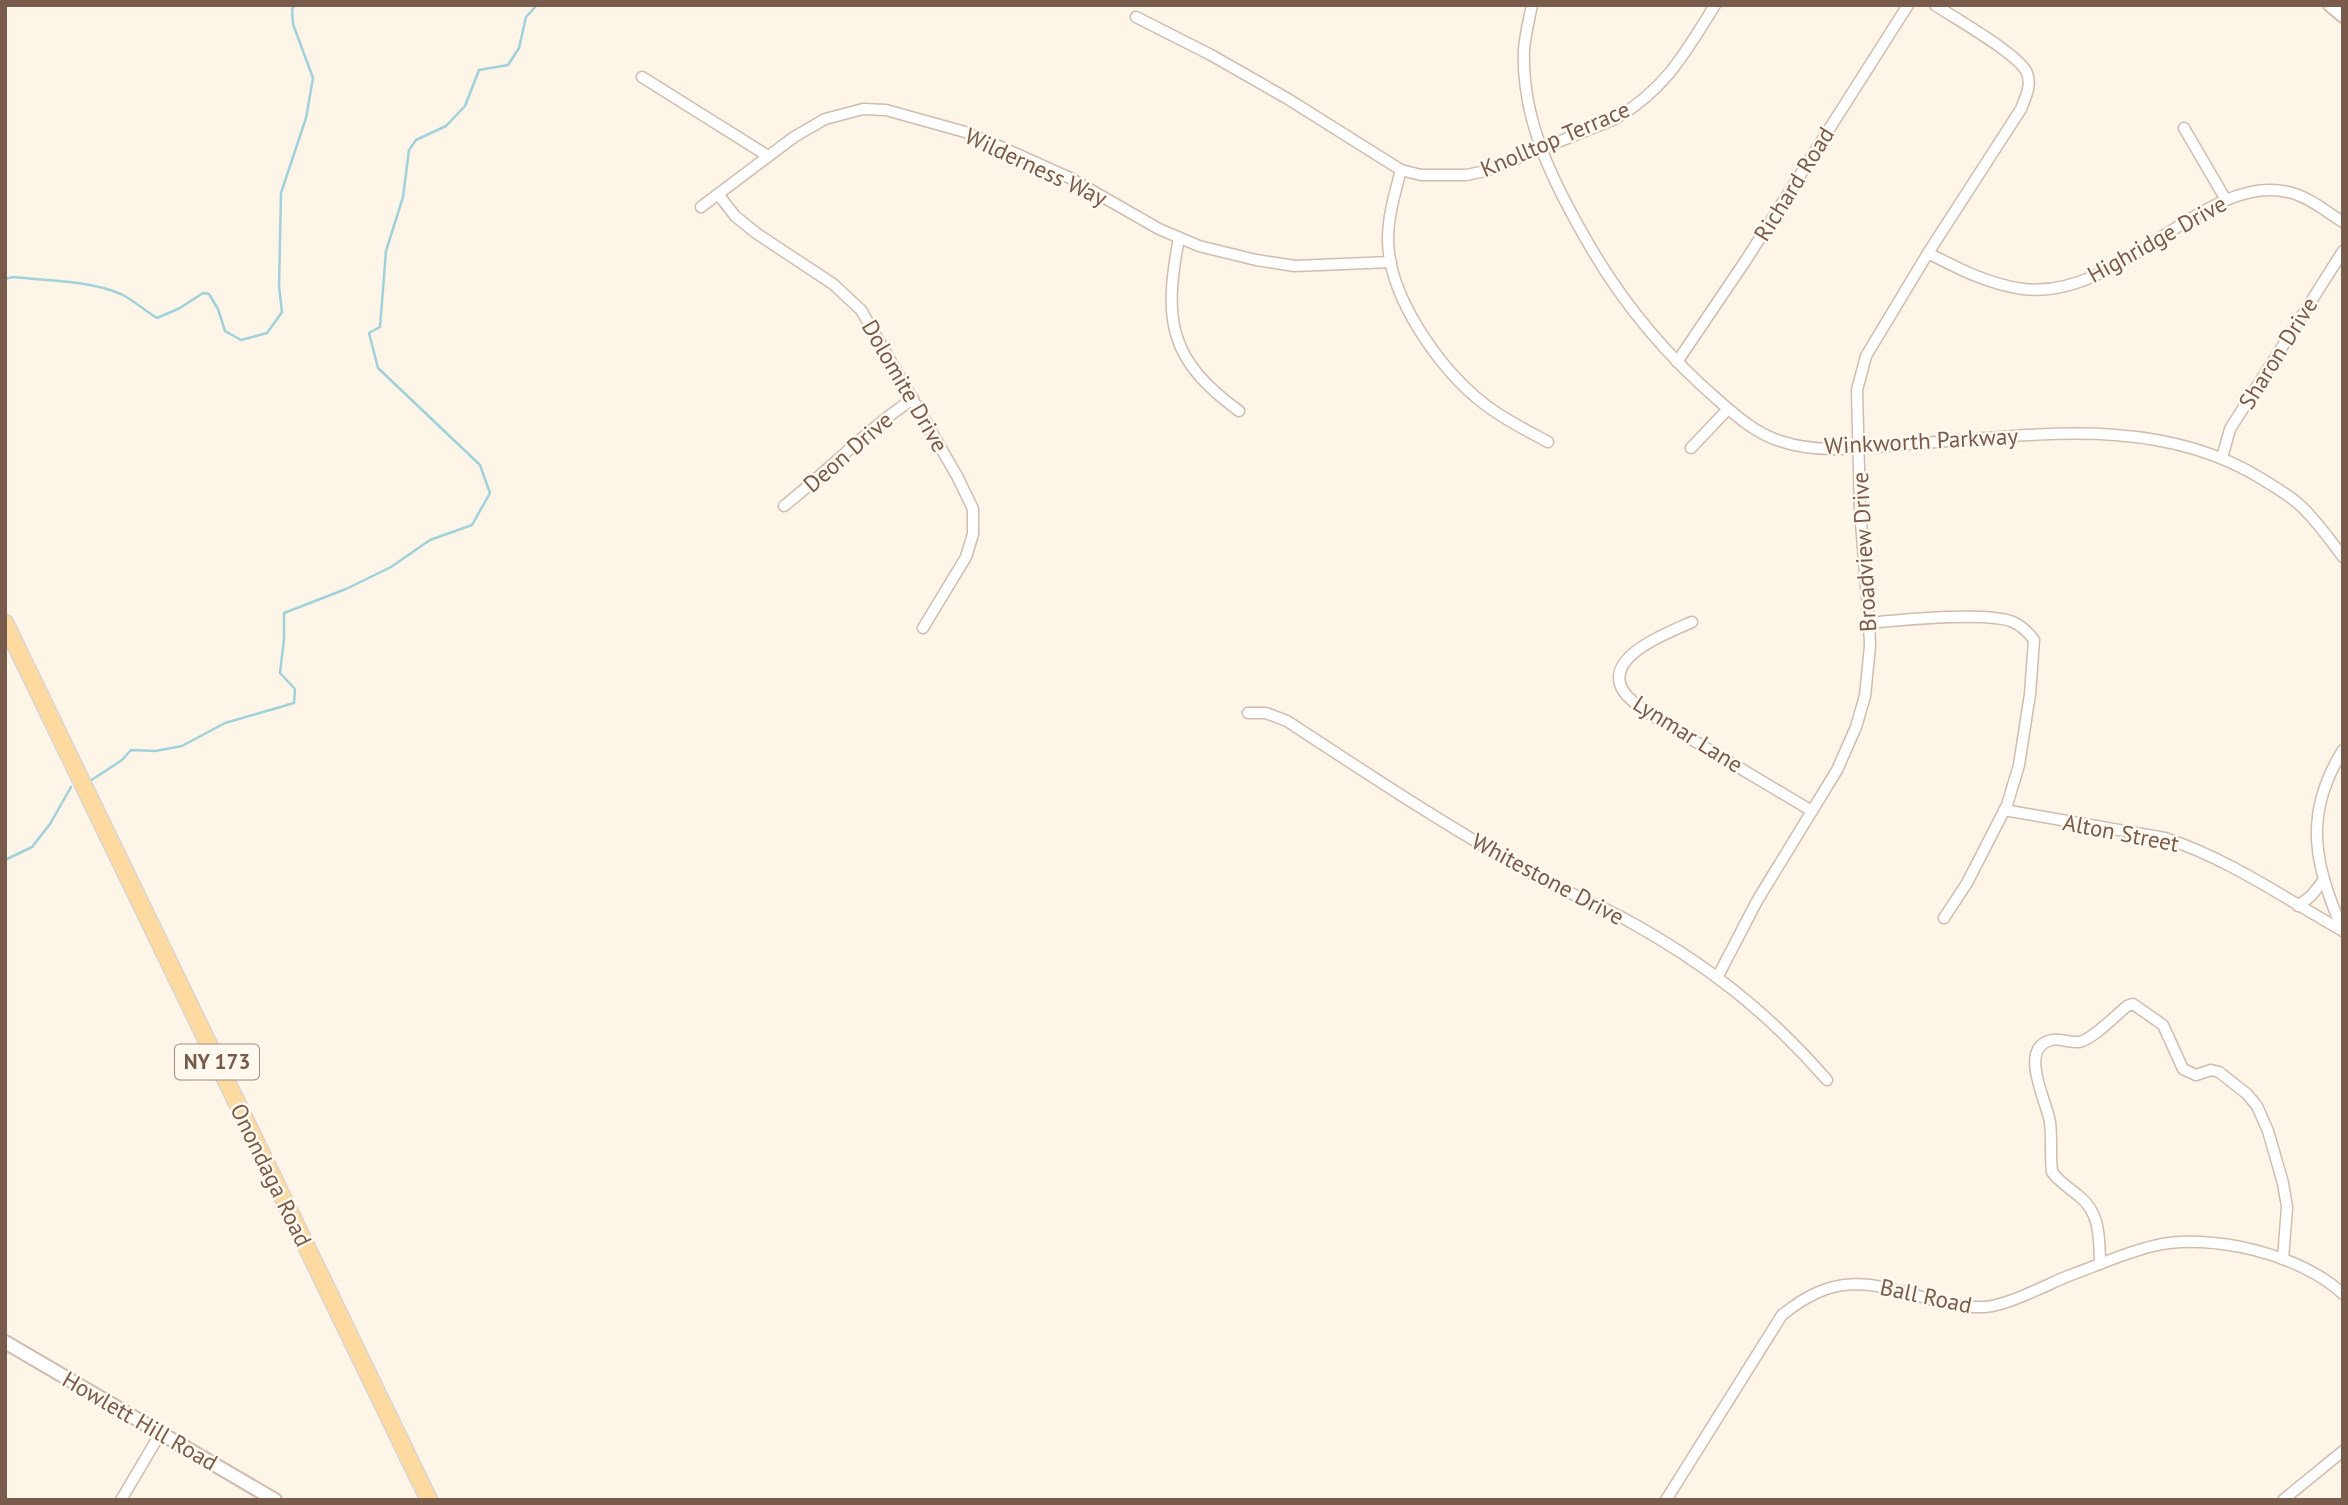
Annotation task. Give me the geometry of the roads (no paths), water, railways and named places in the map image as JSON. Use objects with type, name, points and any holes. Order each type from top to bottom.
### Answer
[{"type":"main road","name":"Onondaga Road","points":[[5,623],[429,1500]]},
{"type":"street","name":"Winkworth Parkway","points":[[1532,5],[1524,47],[1528,96],[1541,147],[1559,192],[1613,285],[1636,317],[1677,362],[1751,426],[1793,445],[1830,449],[2080,432],[2152,438],[2210,452],[2284,492],[2303,508],[2343,557]]},
{"type":"street","name":"Knolltop Terrace","points":[[1136,17],[1211,55],[1288,99],[1401,170],[1421,175],[1466,175],[1502,165],[1615,118],[1644,100],[1670,75],[1714,5]]},
{"type":"street","name":"Richard Road","points":[[1677,362],[1746,260],[1908,5]]},
{"type":"street","name":"Broadview Drive","points":[[1717,976],[1757,901],[1837,770],[1856,727],[1865,696],[1870,646],[1860,510],[1857,390],[1866,356],[1928,253],[2021,110],[2029,85],[2027,74],[2015,58],[1935,5]]},
{"type":"street","points":[[2330,5],[2343,16]]},
{"type":"street","points":[[642,77],[768,156]]},
{"type":"street","name":"Wilderness Way","points":[[701,207],[794,137],[825,119],[863,109],[886,110],[965,132],[1001,147],[1070,178],[1179,238],[1199,246],[1275,264],[1333,266],[1391,262]]},
{"type":"street","points":[[2183,128],[2226,200]]},
{"type":"street","points":[[1401,170],[1389,221],[1388,239],[1391,262],[1405,302],[1443,364],[1464,387],[1502,416],[1548,442]]},
{"type":"street","name":"Highridge Drive","points":[[1928,253],[1963,271],[2001,285],[2025,289],[2056,287],[2085,280],[2111,269],[2226,200],[2252,191],[2290,192],[2343,222]]},
{"type":"street","name":"Dolomite Drive","points":[[719,194],[728,208],[746,224],[833,284],[861,310],[957,476],[973,509],[973,534],[967,557],[923,628]]},
{"type":"street","points":[[1179,238],[1170,295],[1177,339],[1201,381],[1239,411]]},
{"type":"street","name":"Sharon Drive","points":[[2222,458],[2230,429],[2343,251]]},
{"type":"street","name":"Deon Drive","points":[[784,506],[855,442],[913,399]]},
{"type":"street","points":[[1691,448],[1728,408]]},
{"type":"street","points":[[1869,623],[2000,618],[2016,624],[2034,640],[2031,694],[2018,765],[2004,810],[1967,883],[1944,918]]},
{"type":"street","name":"Lynmar Lane","points":[[1692,622],[1666,633],[1628,657],[1621,667],[1619,677],[1625,694],[1654,717],[1812,811]]},
{"type":"street","name":"Whitestone Drive","points":[[1248,713],[1266,713],[1287,720],[1430,814],[1536,876],[1625,919],[1717,976],[1741,994],[1798,1047],[1826,1080]]},
{"type":"street","points":[[2343,750],[2322,792],[2318,812],[2318,859],[2323,881],[2343,931]]},
{"type":"street","name":"Alton Street","points":[[2004,810],[2165,838],[2228,863],[2343,931]]},
{"type":"street","points":[[2298,906],[2311,896],[2323,881]]},
{"type":"street","points":[[2100,1264],[2099,1231],[2094,1212],[2052,1171],[2050,1122],[2035,1067],[2036,1053],[2042,1044],[2052,1039],[2079,1042],[2087,1039],[2133,1004],[2163,1025],[2183,1069],[2196,1075],[2211,1070],[2219,1072],[2247,1094],[2260,1112],[2283,1183],[2287,1207],[2283,1259]]},
{"type":"street","name":"Ball Road","points":[[1665,1500],[1782,1315],[1803,1299],[1825,1288],[1847,1283],[1869,1284],[1941,1302],[1982,1307],[2000,1304],[2154,1245],[2200,1242],[2238,1247],[2283,1259],[2304,1267],[2343,1294]]},
{"type":"street","name":"Howlett Hill Road","points":[[5,1342],[275,1500]]},
{"type":"street","points":[[121,1500],[160,1434]]},
{"type":"street","points":[[2283,1500],[2343,1451]]},
{"type":"waterway","points":[[5,279],[13,277],[68,282],[108,289],[130,299],[157,318],[180,308],[203,293],[209,294],[218,309],[225,331],[241,340],[267,333],[282,312],[279,286],[281,193],[306,118],[313,78],[293,24],[292,9],[295,5]]},
{"type":"waterway","points":[[90,781],[122,760],[131,750],[155,751],[182,746],[225,723],[294,703],[295,689],[280,673],[284,613],[346,589],[391,567],[430,540],[472,525],[490,493],[480,465],[378,368],[369,333],[380,327],[386,251],[403,197],[409,150],[416,140],[446,126],[465,106],[479,70],[508,65],[519,48],[526,17],[537,5]]},
{"type":"waterway","points":[[5,860],[32,847],[50,824],[71,787]]}]
